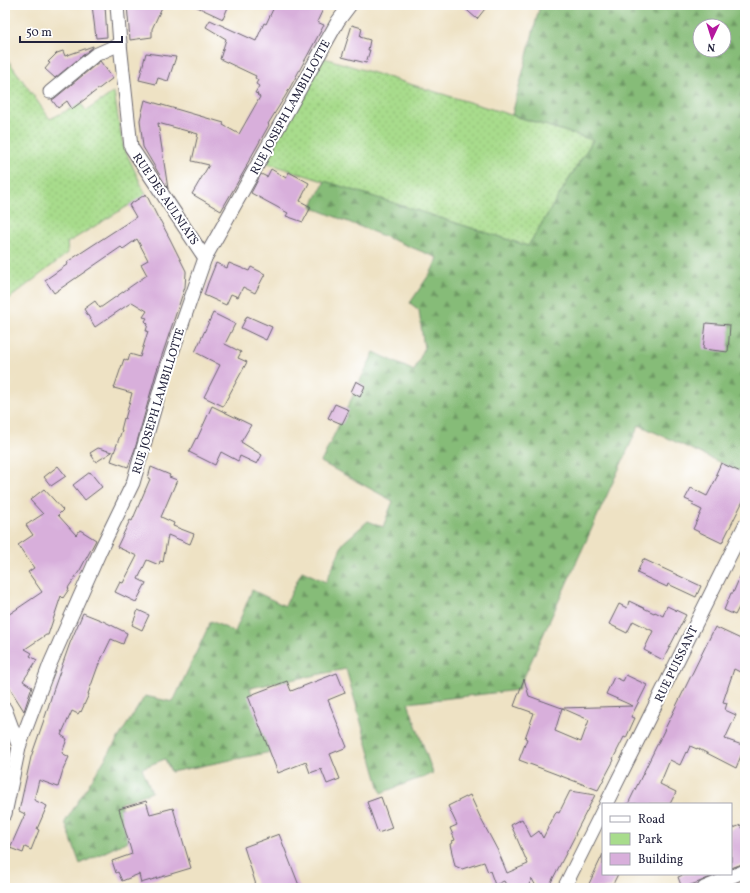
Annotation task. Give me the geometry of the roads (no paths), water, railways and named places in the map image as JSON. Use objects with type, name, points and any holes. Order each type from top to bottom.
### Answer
[{"type":"street","name":"RUE DES AULNIATS","points":[[117,5],[131,148],[205,258]]},
{"type":"street","name":"RUE JOSEPH LAMBILLOTTE","points":[[5,814],[19,747],[50,664],[100,551],[133,483],[164,376],[205,258],[338,21],[350,5]]},
{"type":"street","points":[[50,92],[95,55],[120,44]]},
{"type":"street","name":"RUE PUISSANT","points":[[606,803],[745,526]]},
{"type":"street","points":[[5,709],[19,747]]},
{"type":"street","points":[[564,888],[602,812]]},
{"type":"street","points":[[704,888],[745,871]]}]
